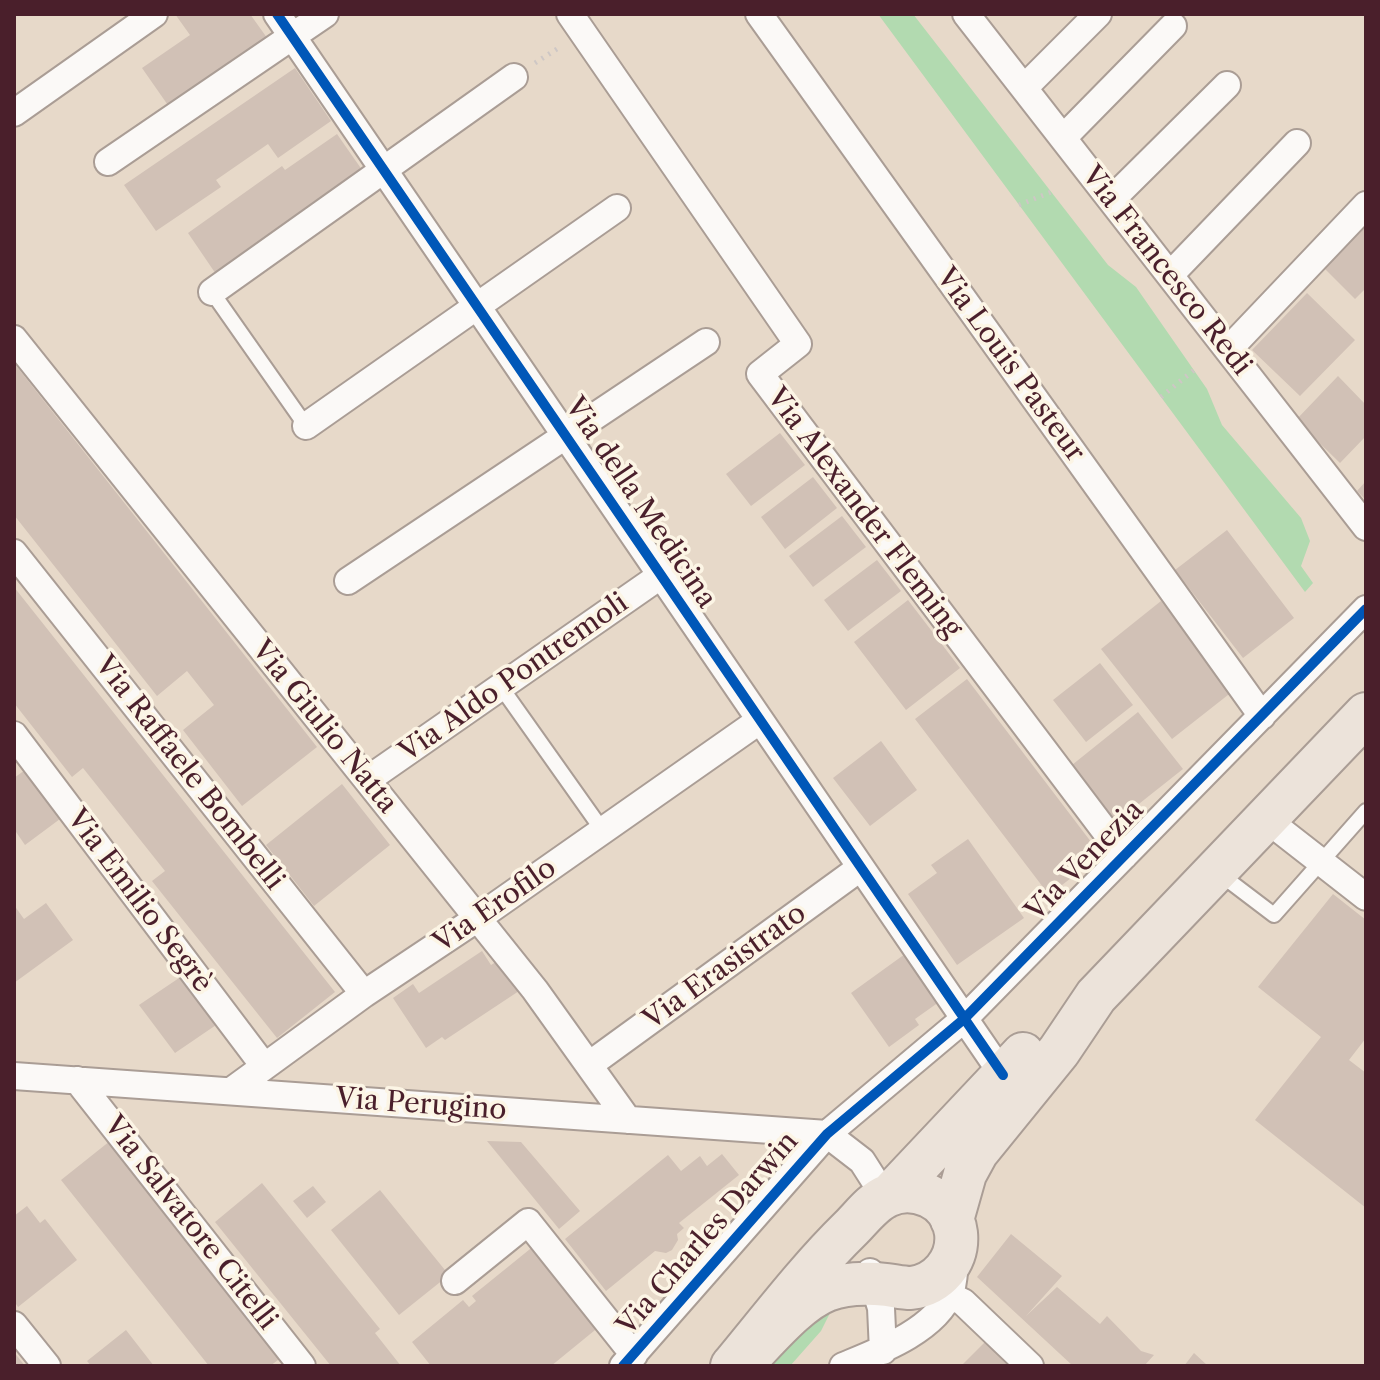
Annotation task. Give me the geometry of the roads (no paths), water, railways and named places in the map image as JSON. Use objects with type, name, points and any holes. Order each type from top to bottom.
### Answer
[{"type":"main road","points":[[740,1366],[803,1305],[827,1290],[938,1278],[949,1266],[965,1174],[977,1152],[1059,1051],[1096,996],[1127,961],[1366,714]]},
{"type":"main road","points":[[901,1283],[861,1252],[860,1236],[864,1220],[1043,1033],[1096,996]]},
{"type":"main road","points":[[732,1366],[827,1252],[883,1199],[905,1191],[920,1192],[934,1198],[945,1207],[954,1236]]},
{"type":"street","points":[[14,113],[154,14]]},
{"type":"street","name":"Via della Medicina","points":[[277,14],[1003,1075]]},
{"type":"street","points":[[108,162],[325,14]]},
{"type":"street","name":"Via Louis Pasteur","points":[[759,14],[1262,716]]},
{"type":"street","name":"Via Francesco Redi","points":[[966,14],[1366,527]]},
{"type":"street","points":[[1024,88],[1098,14]]},
{"type":"street","name":"Via Alexander Fleming","points":[[576,23],[798,344],[760,374],[1124,856]]},
{"type":"street","points":[[1063,138],[1173,26]]},
{"type":"street","points":[[212,292],[514,77]]},
{"type":"street","points":[[1111,200],[1227,85]]},
{"type":"street","points":[[1170,275],[1297,143]]},
{"type":"street","points":[[1228,350],[1366,205]]},
{"type":"street","points":[[306,426],[617,208]]},
{"type":"street","name":"Via Giulio Natta","points":[[14,339],[535,990],[628,1120]]},
{"type":"street","points":[[348,581],[706,342]]},
{"type":"street","name":"Via Raffaele Bombelli","points":[[14,553],[364,994]]},
{"type":"street","name":"Via Aldo Pontremoli","points":[[367,780],[660,576]]},
{"type":"street","name":"Via Venezia","points":[[827,1134],[964,1019],[1366,609]]},
{"type":"street","name":"Via Erofilo","points":[[231,1091],[364,994],[759,721]]},
{"type":"street","name":"Via Emilio Segrè","points":[[14,735],[264,1066]]},
{"type":"street","points":[[1266,819],[1366,897]]},
{"type":"street","name":"Via Erasistrato","points":[[589,1065],[860,868]]},
{"type":"street","name":"Via Perugino","points":[[14,1076],[827,1134]]},
{"type":"street","name":"Via Salvatore Citelli","points":[[77,1080],[302,1366]]},
{"type":"street","points":[[827,1134],[862,1161],[883,1199]]},
{"type":"street","name":"Via Charles Darwin","points":[[629,1360],[827,1134]]},
{"type":"street","points":[[455,1281],[528,1222],[629,1360]]},
{"type":"street","points":[[883,1351],[881,1308],[901,1283]]},
{"type":"street","points":[[843,1366],[883,1351],[919,1329],[901,1283]]},
{"type":"street","points":[[901,1283],[963,1302],[1030,1366]]},
{"type":"street","points":[[14,1325],[47,1366]]},
{"type":"lane","points":[[212,292],[306,426]]},
{"type":"lane","points":[[501,687],[603,831]]},
{"type":"lane","points":[[1216,871],[1274,915],[1366,811]]}]
